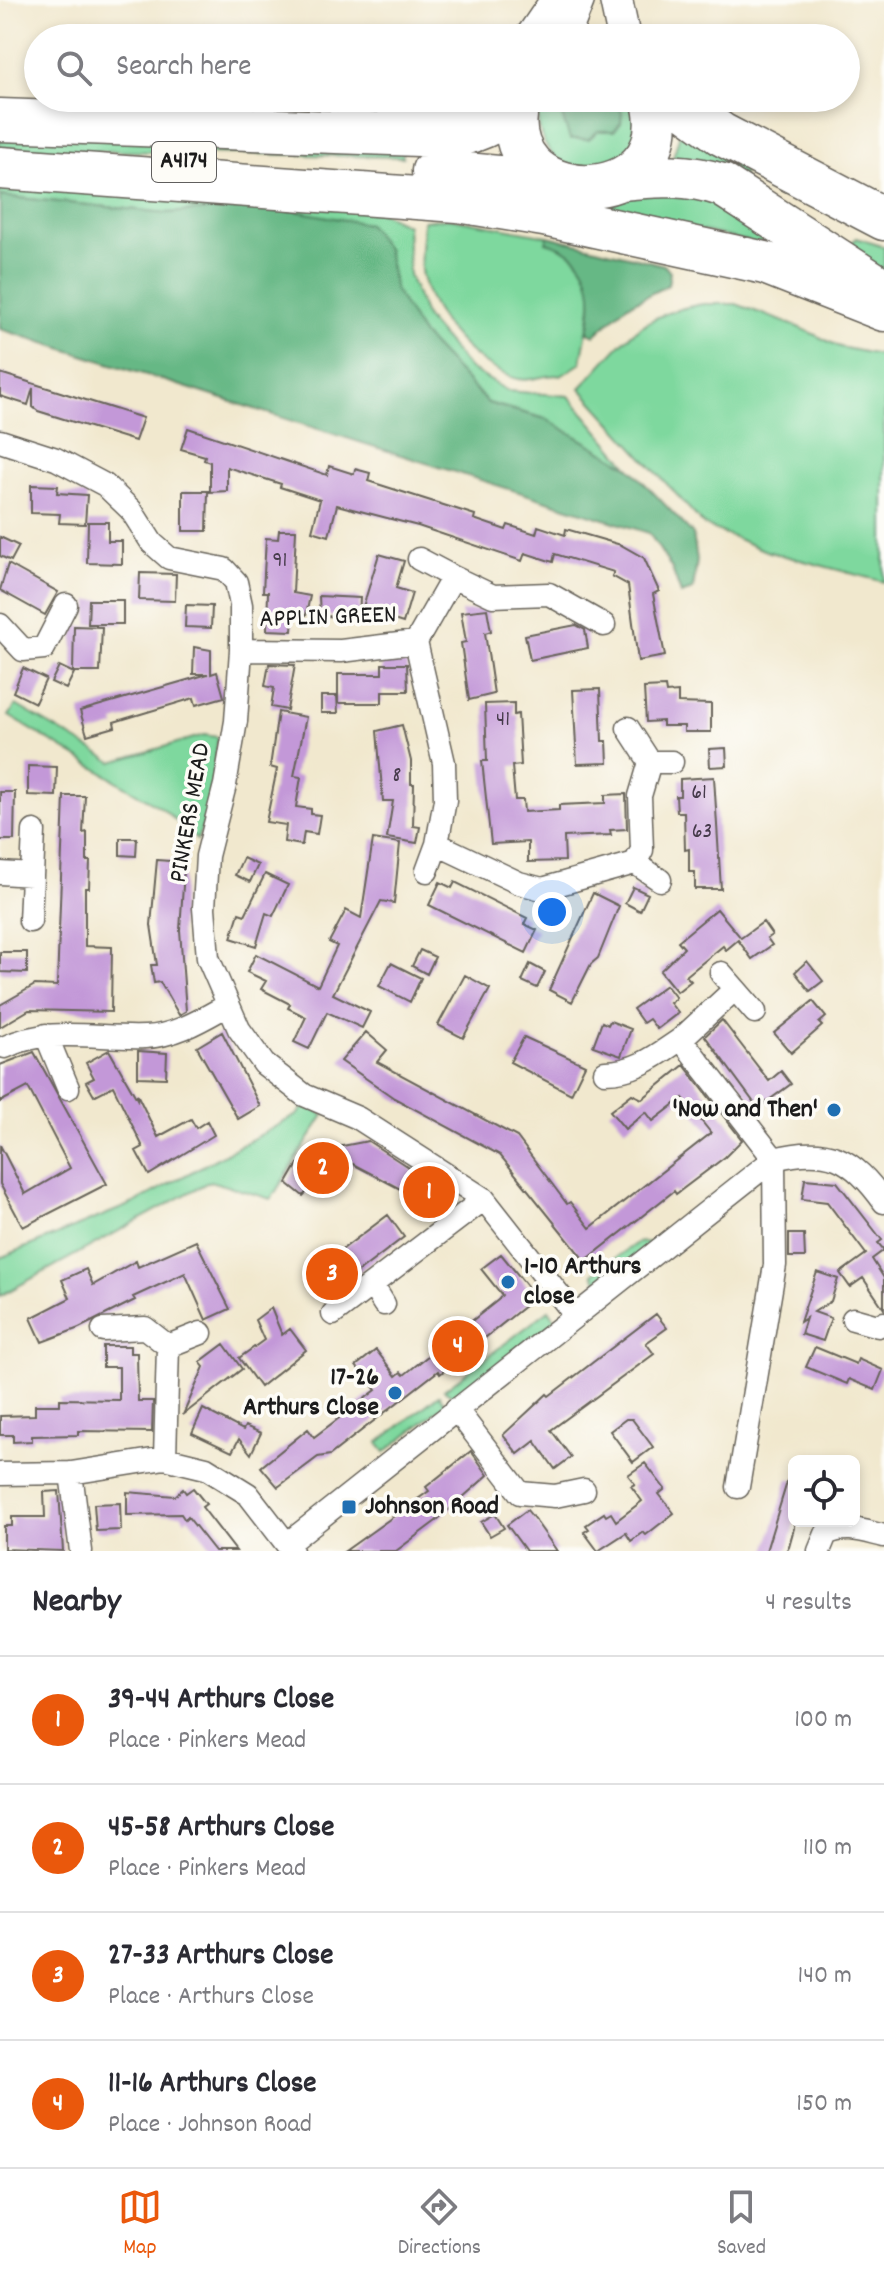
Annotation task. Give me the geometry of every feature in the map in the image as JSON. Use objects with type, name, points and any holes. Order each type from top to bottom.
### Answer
[{"type":"highway","name":"A4174","points":[[9,121],[447,136],[467,135],[486,128],[506,112]]},
{"type":"highway","points":[[517,112],[516,126],[528,159],[555,182],[589,189],[623,179],[665,174],[700,178],[722,185],[884,290]]},
{"type":"highway","points":[[623,179],[636,168],[653,140],[654,112]]},
{"type":"highway","points":[[690,112],[721,134],[884,219]]},
{"type":"highway","name":"A4174","points":[[0,160],[368,165],[555,182]]},
{"type":"highway","points":[[0,168],[458,201],[544,215],[765,263],[884,310]]},
{"type":"main road","points":[[541,24],[557,0]]},
{"type":"main road","points":[[569,24],[578,0]]},
{"type":"main road","points":[[616,0],[621,24]]},
{"type":"main road","points":[[9,121],[132,112]]},
{"type":"main road","points":[[309,112],[431,116],[443,112]]},
{"type":"street","name":"PINKERS MEAD","points":[[0,441],[56,459],[105,485],[131,510],[152,543],[169,558],[224,569],[236,582],[241,605],[236,721],[225,785],[207,856],[208,958],[226,1006],[264,1064],[304,1095],[358,1118],[484,1199],[575,1315]]},
{"type":"street","points":[[419,559],[493,596],[549,594],[604,625]]},
{"type":"street","name":"APPLIN GREEN","points":[[427,871],[437,844],[445,800],[444,763],[416,642],[453,577]]},
{"type":"street","points":[[0,625],[23,650],[44,648],[66,605]]},
{"type":"street","name":"APPLIN GREEN","points":[[241,650],[341,651],[416,642]]},
{"type":"street","points":[[437,844],[519,883],[542,889],[635,863],[642,850],[640,796],[661,762],[628,728]]},
{"type":"street","points":[[30,921],[34,831]]},
{"type":"street","points":[[635,863],[660,880]]},
{"type":"street","points":[[0,873],[32,875]]},
{"type":"street","points":[[605,1072],[624,1072],[644,1064],[681,1039],[728,981],[755,1012]]},
{"type":"street","points":[[5,1047],[28,1036],[148,1037],[188,1027],[226,1006]]},
{"type":"street","points":[[46,1035],[68,1088]]},
{"type":"street","points":[[681,1039],[774,1159],[775,1265],[738,1487]]},
{"type":"street","points":[[0,1474],[71,1473],[165,1458],[206,1468],[248,1494],[289,1547],[456,1409],[774,1159],[801,1152],[835,1156],[853,1166],[884,1202]]},
{"type":"street","points":[[333,1314],[378,1295],[484,1199]]},
{"type":"street","points":[[853,1319],[878,1326],[884,1323]]},
{"type":"street","points":[[103,1330],[145,1328],[168,1346]]},
{"type":"street","points":[[168,1346],[201,1333]]},
{"type":"street","points":[[165,1458],[168,1346]]},
{"type":"street","points":[[456,1409],[520,1493],[555,1496],[584,1490]]},
{"type":"street","points":[[71,1473],[81,1551]]},
{"type":"street","points":[[819,1551],[826,1534],[837,1529],[884,1536]]},
{"type":"green space","points":[[538,112],[590,112],[597,131],[622,112],[639,112],[633,151],[601,170],[562,162],[544,142]]},
{"type":"green space","points":[[561,112],[622,112],[621,123],[614,131],[598,131],[589,139],[570,139]]},
{"type":"green space","points":[[681,130],[744,168],[743,176],[673,157]]},
{"type":"green space","points":[[0,132],[403,146],[403,157],[0,147]]},
{"type":"green space","points":[[0,182],[381,212],[407,225],[409,275],[426,318],[469,368],[508,391],[569,396],[629,467],[546,419],[488,403],[421,333],[395,291],[387,249],[267,206],[167,213],[0,196]]},
{"type":"green space","points":[[653,188],[694,188],[788,251],[601,207]]},
{"type":"green space","points":[[0,196],[167,213],[267,206],[368,224],[387,249],[395,290],[421,333],[488,403],[546,419],[629,467],[693,534],[697,560],[693,590],[681,594],[672,569],[649,533],[0,329]]},
{"type":"green space","points":[[449,218],[548,236],[547,242],[568,250],[581,262],[589,276],[591,308],[581,363],[561,376],[514,378],[484,362],[456,338],[427,292],[420,263],[423,221]]},
{"type":"green space","points":[[548,236],[664,265],[670,272],[668,285],[626,306],[595,335],[588,332],[590,289],[582,265],[561,248],[546,242]]},
{"type":"green space","points":[[857,238],[884,247],[884,274],[849,245]]},
{"type":"green space","points":[[703,304],[736,304],[803,329],[840,347],[884,356],[884,582],[766,551],[704,525],[580,388],[621,344],[646,323],[680,309]]},
{"type":"green space","points":[[16,705],[113,762],[204,735],[218,737],[209,810],[197,840],[163,809],[9,716]]},
{"type":"green space","points":[[306,1105],[324,1115],[271,1199],[210,1181],[0,1296],[0,1258],[134,1203],[297,1115]]},
{"type":"green space","points":[[638,1242],[654,1243],[600,1285],[593,1274]]},
{"type":"green space","points":[[549,1310],[556,1321],[455,1397],[444,1390]]},
{"type":"green space","points":[[439,1395],[446,1404],[385,1452],[378,1443]]},
{"type":"building","points":[[0,373],[143,418],[135,441],[38,411],[33,407],[33,388],[28,405],[0,396]]},
{"type":"building","points":[[188,428],[327,475],[329,466],[354,474],[355,469],[370,473],[368,481],[475,515],[474,519],[506,530],[508,525],[536,534],[538,526],[565,535],[566,529],[621,545],[644,558],[659,591],[653,594],[665,656],[638,661],[628,585],[612,576],[614,572],[555,554],[553,562],[525,553],[522,561],[418,526],[337,505],[329,536],[312,531],[320,500],[280,487],[281,484],[227,467],[227,491],[210,492],[210,462],[204,460],[205,456],[181,449]]},
{"type":"building","points":[[31,485],[58,486],[57,493],[87,495],[85,524],[59,523],[60,514],[31,513]]},
{"type":"building","points":[[183,491],[208,491],[207,531],[183,531]]},
{"type":"building","points":[[88,522],[108,522],[108,541],[122,541],[122,564],[87,563]]},
{"type":"building","points":[[279,530],[296,530],[293,593],[310,596],[306,615],[293,615],[292,631],[267,630],[268,592],[263,592],[266,538],[278,539]]},
{"type":"building","points":[[0,537],[19,546],[11,561],[0,556]]},
{"type":"building","points":[[379,554],[404,561],[396,588],[412,593],[403,623],[362,610]]},
{"type":"building","points":[[8,564],[58,592],[45,615],[0,590]]},
{"type":"building","points":[[140,573],[176,574],[175,601],[139,600]]},
{"type":"building","points":[[319,596],[360,598],[359,617],[320,616]]},
{"type":"building","points":[[89,600],[123,600],[123,624],[88,624]]},
{"type":"building","points":[[186,605],[212,606],[211,628],[185,627]]},
{"type":"building","points":[[487,609],[491,631],[485,633],[494,694],[469,700],[461,643],[466,642],[461,612]]},
{"type":"building","points":[[576,625],[585,630],[588,648],[530,660],[525,635]]},
{"type":"building","points":[[74,626],[102,627],[100,672],[73,672]]},
{"type":"building","points":[[194,647],[211,650],[211,674],[217,672],[224,697],[196,705],[194,698],[114,722],[115,727],[87,735],[80,711],[208,674],[193,674]]},
{"type":"building","points":[[269,664],[295,665],[287,710],[271,707],[274,688],[265,686]]},
{"type":"building","points":[[382,664],[407,664],[408,691],[382,691],[382,703],[338,703],[338,674],[382,674]]},
{"type":"building","points":[[59,666],[74,673],[66,689],[51,682]]},
{"type":"building","points":[[23,668],[46,679],[35,703],[13,692]]},
{"type":"building","points":[[665,687],[666,693],[678,692],[678,703],[711,704],[711,732],[684,732],[684,726],[663,726],[663,721],[646,722],[644,688]]},
{"type":"building","points":[[600,689],[602,741],[607,741],[608,763],[577,764],[573,690]]},
{"type":"building","points":[[321,696],[337,696],[338,713],[321,713]]},
{"type":"building","points":[[514,703],[514,715],[518,714],[521,765],[512,766],[515,800],[523,800],[524,812],[559,810],[559,805],[605,803],[605,795],[626,794],[627,829],[610,830],[611,835],[564,837],[565,861],[528,862],[528,842],[491,844],[482,761],[487,761],[485,704]]},
{"type":"building","points":[[278,712],[306,717],[294,776],[301,777],[296,807],[311,809],[311,814],[320,815],[317,834],[304,832],[302,845],[284,842],[286,825],[266,822],[277,769],[270,767]]},
{"type":"building","points":[[402,725],[411,761],[411,784],[414,784],[413,826],[420,827],[417,843],[387,838],[393,801],[383,801],[377,731]]},
{"type":"building","points":[[726,748],[727,766],[710,767],[709,749]]},
{"type":"building","points":[[28,766],[57,767],[56,796],[28,795]]},
{"type":"building","points":[[714,777],[721,889],[695,889],[695,872],[689,872],[689,849],[685,850],[684,812],[677,812],[676,796],[680,796],[680,779]]},
{"type":"building","points":[[0,792],[15,792],[14,840],[0,840]]},
{"type":"building","points":[[64,796],[85,796],[83,833],[87,832],[87,861],[90,861],[89,888],[85,888],[85,946],[112,947],[111,1012],[29,1010],[0,1027],[0,1005],[35,985],[57,986]]},
{"type":"building","points":[[120,838],[137,838],[136,856],[120,855]]},
{"type":"building","points":[[373,839],[400,843],[394,903],[381,901],[333,994],[370,1012],[362,1028],[327,1012],[309,1049],[294,1042],[306,1017],[288,1008],[290,1004],[261,989],[266,981],[247,972],[256,954],[318,986],[337,946],[329,942],[346,910],[361,918]]},
{"type":"building","points":[[243,858],[258,865],[250,882],[235,875]]},
{"type":"building","points":[[157,860],[182,862],[181,871],[184,871],[180,930],[186,1011],[179,1015],[160,982],[154,983],[151,965],[157,965],[151,925]]},
{"type":"building","points":[[265,874],[288,885],[273,916],[266,913],[256,946],[231,938],[239,913],[245,915]]},
{"type":"building","points":[[440,882],[452,888],[455,882],[527,918],[524,924],[537,930],[526,953],[429,905]]},
{"type":"building","points":[[633,887],[648,894],[640,911],[625,903]]},
{"type":"building","points":[[593,893],[619,906],[598,958],[591,964],[572,1002],[549,990]]},
{"type":"building","points":[[717,909],[741,938],[763,922],[772,935],[767,938],[772,945],[752,959],[738,940],[726,950],[723,946],[686,976],[691,981],[677,992],[660,971],[684,948],[678,941]]},
{"type":"building","points":[[420,950],[435,957],[427,974],[412,966]]},
{"type":"building","points":[[0,952],[27,952],[27,973],[0,972]]},
{"type":"building","points":[[807,961],[823,981],[810,991],[795,972]]},
{"type":"building","points":[[391,963],[421,978],[410,1002],[379,986]]},
{"type":"building","points":[[530,964],[545,972],[537,988],[522,981]]},
{"type":"building","points":[[465,975],[490,989],[463,1038],[438,1025]]},
{"type":"building","points":[[666,985],[676,998],[670,1003],[678,1013],[657,1029],[649,1019],[643,1023],[633,1009]]},
{"type":"building","points":[[813,1001],[826,1017],[819,1023],[822,1026],[791,1053],[774,1033]]},
{"type":"building","points":[[722,1020],[769,1081],[781,1071],[791,1084],[758,1108],[705,1036]]},
{"type":"building","points":[[610,1021],[631,1029],[621,1056],[593,1046],[602,1022],[608,1025]]},
{"type":"building","points":[[222,1032],[260,1106],[238,1119],[197,1047]]},
{"type":"building","points":[[366,1032],[387,1050],[377,1062],[517,1137],[567,1204],[570,1202],[590,1228],[711,1133],[683,1098],[653,1121],[646,1112],[625,1129],[610,1111],[632,1094],[642,1099],[684,1065],[742,1140],[725,1157],[676,1194],[674,1191],[585,1261],[500,1155],[394,1098],[341,1061]]},
{"type":"building","points":[[524,1037],[585,1065],[571,1094],[510,1062]]},
{"type":"building","points":[[109,1050],[137,1099],[137,1094],[158,1137],[191,1119],[196,1128],[207,1121],[214,1135],[149,1175],[136,1151],[143,1147],[113,1086],[94,1096],[86,1082],[94,1078],[86,1063]]},
{"type":"building","points":[[138,1051],[167,1053],[166,1078],[138,1077]]},
{"type":"building","points":[[34,1052],[107,1184],[23,1227],[0,1184],[0,1145],[25,1194],[70,1168],[28,1087],[0,1102],[0,1065]]},
{"type":"building","points":[[368,1141],[454,1197],[448,1209],[444,1212],[347,1161],[352,1167],[326,1172],[303,1196],[287,1183],[298,1164],[300,1166],[312,1152]]},
{"type":"building","points":[[805,1179],[837,1182],[882,1240],[878,1243],[884,1250],[872,1259],[884,1278],[884,1309],[863,1278],[850,1287],[840,1273],[866,1254],[827,1202],[802,1199]]},
{"type":"building","points":[[388,1215],[404,1237],[324,1298],[307,1276]]},
{"type":"building","points":[[789,1234],[804,1234],[805,1257],[789,1257]]},
{"type":"building","points":[[196,1241],[230,1309],[206,1320],[185,1273],[133,1297],[135,1300],[79,1328],[42,1342],[31,1318],[70,1298],[62,1280],[86,1269],[93,1285],[136,1261],[138,1267]]},
{"type":"building","points":[[501,1254],[536,1297],[440,1374],[438,1371],[330,1455],[318,1457],[278,1487],[261,1467],[308,1429],[314,1437],[376,1390],[356,1366],[376,1350],[396,1376],[401,1372],[404,1375],[498,1300],[502,1295],[481,1269]]},
{"type":"building","points":[[817,1272],[838,1279],[831,1301],[814,1312],[831,1318],[823,1341],[801,1334],[806,1318],[800,1322]]},
{"type":"building","points":[[271,1308],[282,1335],[290,1329],[306,1350],[260,1387],[239,1358],[264,1340],[255,1320]]},
{"type":"building","points":[[656,1314],[667,1328],[646,1343],[654,1354],[551,1430],[571,1457],[555,1469],[535,1441],[518,1454],[503,1435],[547,1394],[549,1396]]},
{"type":"building","points":[[224,1344],[242,1369],[183,1415],[204,1367],[200,1362]]},
{"type":"building","points":[[103,1346],[130,1346],[130,1353],[137,1353],[138,1401],[153,1401],[152,1432],[78,1431],[78,1435],[32,1436],[32,1441],[13,1442],[13,1435],[0,1435],[0,1416],[35,1415],[35,1405],[60,1405],[60,1399],[119,1400],[119,1367],[103,1367]]},
{"type":"building","points":[[815,1347],[856,1364],[858,1359],[883,1370],[875,1390],[849,1379],[847,1384],[806,1367]]},
{"type":"building","points":[[203,1409],[243,1430],[245,1426],[261,1433],[251,1454],[239,1439],[232,1452],[192,1433]]},
{"type":"building","points":[[626,1419],[632,1419],[653,1447],[633,1462],[610,1431]]},
{"type":"building","points":[[471,1451],[488,1475],[436,1521],[396,1551],[345,1551],[429,1491],[426,1487]]},
{"type":"building","points":[[645,1463],[665,1489],[659,1494],[674,1513],[646,1535],[643,1532],[631,1541],[626,1533],[598,1551],[584,1532],[589,1529],[586,1525],[604,1513],[606,1516],[611,1513],[616,1521],[642,1501],[631,1486],[635,1484],[628,1475]]},
{"type":"building","points":[[788,1479],[788,1527],[794,1527],[789,1546],[786,1551],[766,1551]]},
{"type":"building","points":[[193,1488],[206,1504],[202,1507],[236,1551],[215,1551],[188,1517],[185,1520],[181,1514],[127,1515],[127,1492],[175,1496],[183,1489],[186,1493]]},
{"type":"building","points":[[59,1491],[63,1551],[4,1549],[4,1526],[12,1526],[12,1517],[45,1517],[44,1492]]},
{"type":"building","points":[[120,1503],[121,1530],[96,1531],[94,1504]]},
{"type":"building","points":[[527,1510],[557,1551],[526,1551],[507,1525]]},
{"type":"building","points":[[495,1514],[504,1528],[490,1536],[481,1522]]},
{"type":"place","name":"'Now and Then'","points":[[834,1110]]},
{"type":"place","name":"45-58 Arthurs Close","points":[[323,1168]]},
{"type":"place","name":"39-44 Arthurs Close","points":[[429,1192]]},
{"type":"place","name":"27-33 Arthurs Close","points":[[332,1274]]},
{"type":"place","name":"1-10 Arthurs close","points":[[508,1282]]},
{"type":"place","name":"11-16 Arthurs Close","points":[[458,1346]]},
{"type":"place","name":"17-26 Arthurs Close","points":[[395,1393]]},
{"type":"place","name":"Johnson Road","points":[[349,1507]]}]
